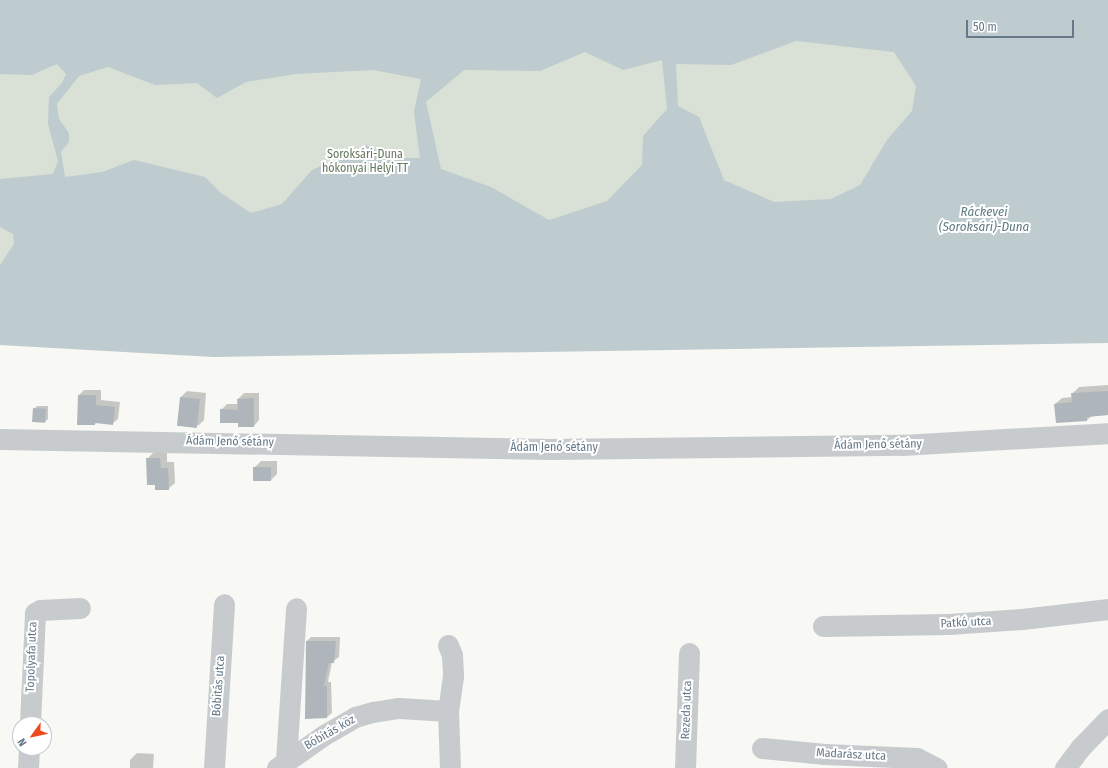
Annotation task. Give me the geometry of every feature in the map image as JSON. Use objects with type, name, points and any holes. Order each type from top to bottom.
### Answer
[{"type":"street","name":"Ádám Jenő sétány","points":[[0,439],[551,449],[902,445],[1108,433]]},
{"type":"street","name":"Bóbitás utca","points":[[214,768],[224,604]]},
{"type":"street","name":"Topolyafa utca","points":[[30,716],[35,613],[40,610],[80,608]]},
{"type":"street","name":"Bóbitás köz","points":[[281,764],[296,608]]},
{"type":"street","name":"Patkó utca","points":[[823,626],[949,624],[1022,619],[1108,609]]},
{"type":"street","points":[[448,645],[452,655],[453,676],[448,711],[450,768]]},
{"type":"street","name":"Rezeda utca","points":[[685,768],[689,653]]},
{"type":"street","name":"Bóbitás köz","points":[[281,764],[355,717],[373,712],[399,708],[448,711]]},
{"type":"street","points":[[1065,768],[1081,747],[1108,719]]},
{"type":"street","name":"Madarász utca","points":[[762,748],[825,761],[917,758],[936,768]]},
{"type":"street","points":[[28,768],[29,756]]},
{"type":"green space","name":"Ráckevei (Soroksári)-Duna","points":[[0,0],[1108,0],[1108,315],[0,315]]},
{"type":"water","name":"Ráckevei (Soroksári)-Duna","points":[[0,0],[1108,0],[1108,343],[213,357],[0,345],[0,265],[14,244],[13,234],[0,227],[0,179],[53,174],[58,161],[48,124],[49,97],[62,83],[66,74],[57,64],[32,75],[0,74]],"holes":[[[796,41],[894,52],[916,86],[912,111],[887,140],[860,185],[831,199],[774,202],[724,180],[699,117],[678,106],[676,64],[731,65]],[[585,52],[623,70],[662,60],[667,109],[643,136],[642,165],[607,201],[549,220],[491,187],[441,169],[426,102],[464,70],[540,71]],[[108,67],[155,85],[197,83],[217,98],[246,82],[295,74],[373,70],[421,79],[414,112],[420,158],[394,158],[366,145],[312,170],[282,204],[251,213],[221,193],[205,177],[134,160],[102,172],[65,177],[61,152],[69,142],[69,133],[59,119],[57,104],[79,76]]]},
{"type":"building","points":[[1108,391],[1108,415],[1087,417],[1087,421],[1056,423],[1054,404],[1072,402],[1071,393]]},
{"type":"building","points":[[78,395],[96,395],[96,405],[115,407],[113,425],[95,423],[95,425],[77,425]]},
{"type":"building","points":[[180,397],[200,399],[197,428],[177,426]]},
{"type":"building","points":[[254,398],[254,427],[238,427],[238,423],[220,423],[220,409],[238,410],[237,399]]},
{"type":"building","points":[[33,408],[46,409],[45,423],[32,422]]},
{"type":"building","points":[[146,458],[160,458],[161,468],[168,468],[169,490],[155,490],[155,485],[147,485]]},
{"type":"building","points":[[253,467],[271,467],[271,481],[253,481]]},
{"type":"building","points":[[306,641],[336,641],[334,663],[329,663],[324,686],[327,686],[327,718],[305,719]]},
{"type":"park label","name":"Soroksári-Duna hókonyai Helyi TT","points":[[365,162]]}]
